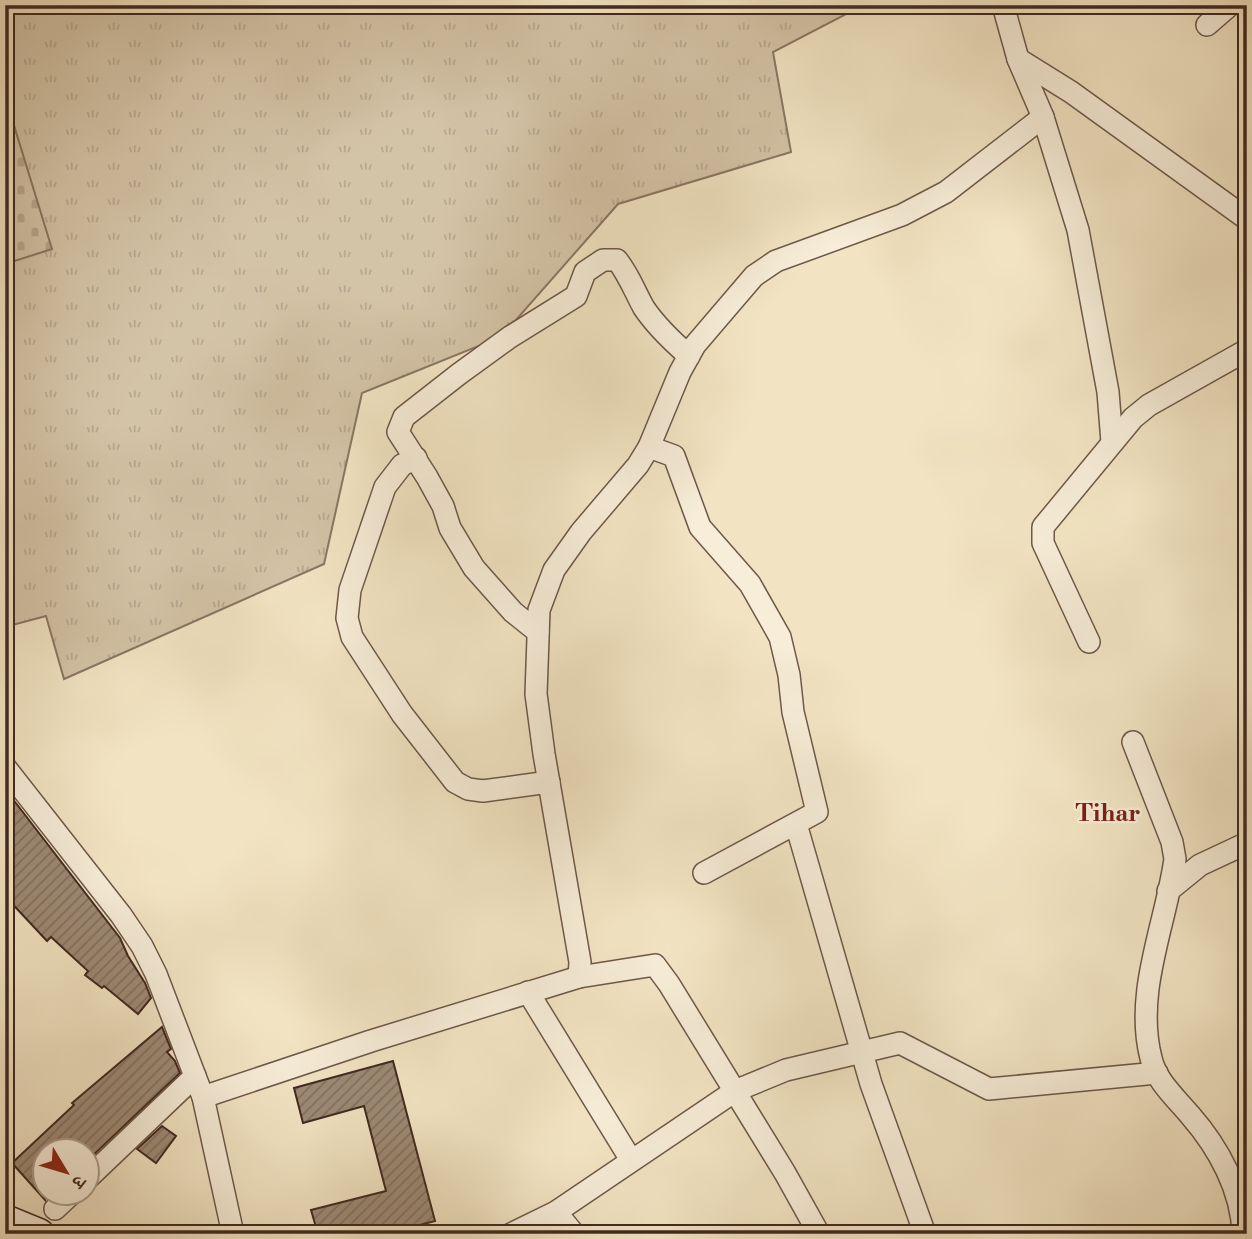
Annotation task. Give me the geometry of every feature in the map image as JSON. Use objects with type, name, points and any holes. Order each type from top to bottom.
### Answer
[{"type":"street","points":[[1003,5],[1018,58],[1043,117],[1078,230],[1108,392],[1112,442]]},
{"type":"street","points":[[1207,25],[1230,5]]},
{"type":"street","points":[[1018,58],[1071,92],[1247,219]]},
{"type":"street","points":[[579,977],[580,962],[536,694],[538,610],[554,570],[589,522],[638,465],[649,447],[689,356],[708,327],[740,295],[754,276],[776,261],[902,215],[946,192],[1043,117]]},
{"type":"street","points":[[538,632],[513,612],[474,568],[450,528],[443,506],[416,457],[398,432],[404,417],[510,337],[576,296],[585,272],[603,260],[617,260],[646,310],[669,338],[689,356]]},
{"type":"street","points":[[1088,642],[1043,543],[1042,531],[1046,522],[1133,418],[1149,405],[1247,350]]},
{"type":"street","points":[[649,447],[674,456],[700,527],[750,584],[780,637],[789,675],[793,712],[817,813],[704,873]]},
{"type":"street","points":[[416,457],[402,465],[385,487],[350,590],[347,618],[352,637],[402,714],[455,782],[468,789],[483,791],[549,782]]},
{"type":"street","points":[[1133,742],[1172,842],[1175,859],[1148,990],[1149,1047],[1157,1073],[1214,1148],[1242,1192],[1243,1234]]},
{"type":"street","points":[[5,767],[121,915],[142,946],[165,996],[203,1097],[233,1234]]},
{"type":"street","points":[[796,824],[878,1106],[925,1234]]},
{"type":"street","points":[[1168,891],[1200,865],[1247,843]]},
{"type":"street","points":[[203,1097],[371,1041],[579,977],[655,965],[735,1091],[819,1234]]},
{"type":"street","points":[[528,992],[631,1160]]},
{"type":"street","points":[[512,1234],[556,1212],[735,1091],[786,1070],[861,1051],[900,1042],[989,1089],[1157,1073]]},
{"type":"street","points":[[102,1165],[195,1076]]},
{"type":"street","points":[[556,1212],[574,1234]]},
{"type":"street","points":[[5,1220],[38,1234]]},
{"type":"green space","points":[[5,5],[856,5],[858,8],[773,52],[791,152],[618,204],[501,337],[362,393],[324,564],[64,679],[46,616],[5,627],[5,264],[52,249],[5,96]]},
{"type":"green space","points":[[5,96],[53,250],[5,264]]},
{"type":"building","points":[[5,789],[120,938],[151,998],[138,1014],[104,986],[102,988],[85,975],[88,971],[51,937],[47,941],[5,896]]},
{"type":"building","points":[[162,1027],[171,1049],[167,1052],[180,1073],[102,1147],[102,1138],[39,1138],[74,1105],[72,1103]]},
{"type":"building","points":[[393,1061],[435,1221],[386,1234],[318,1234],[311,1210],[386,1191],[364,1106],[303,1123],[294,1088]]},
{"type":"building","points":[[162,1126],[176,1136],[156,1163],[137,1149]]},
{"type":"building","points":[[32,1144],[32,1185],[12,1163]]},
{"type":"district","name":"Tihar","points":[[1108,814]]}]
